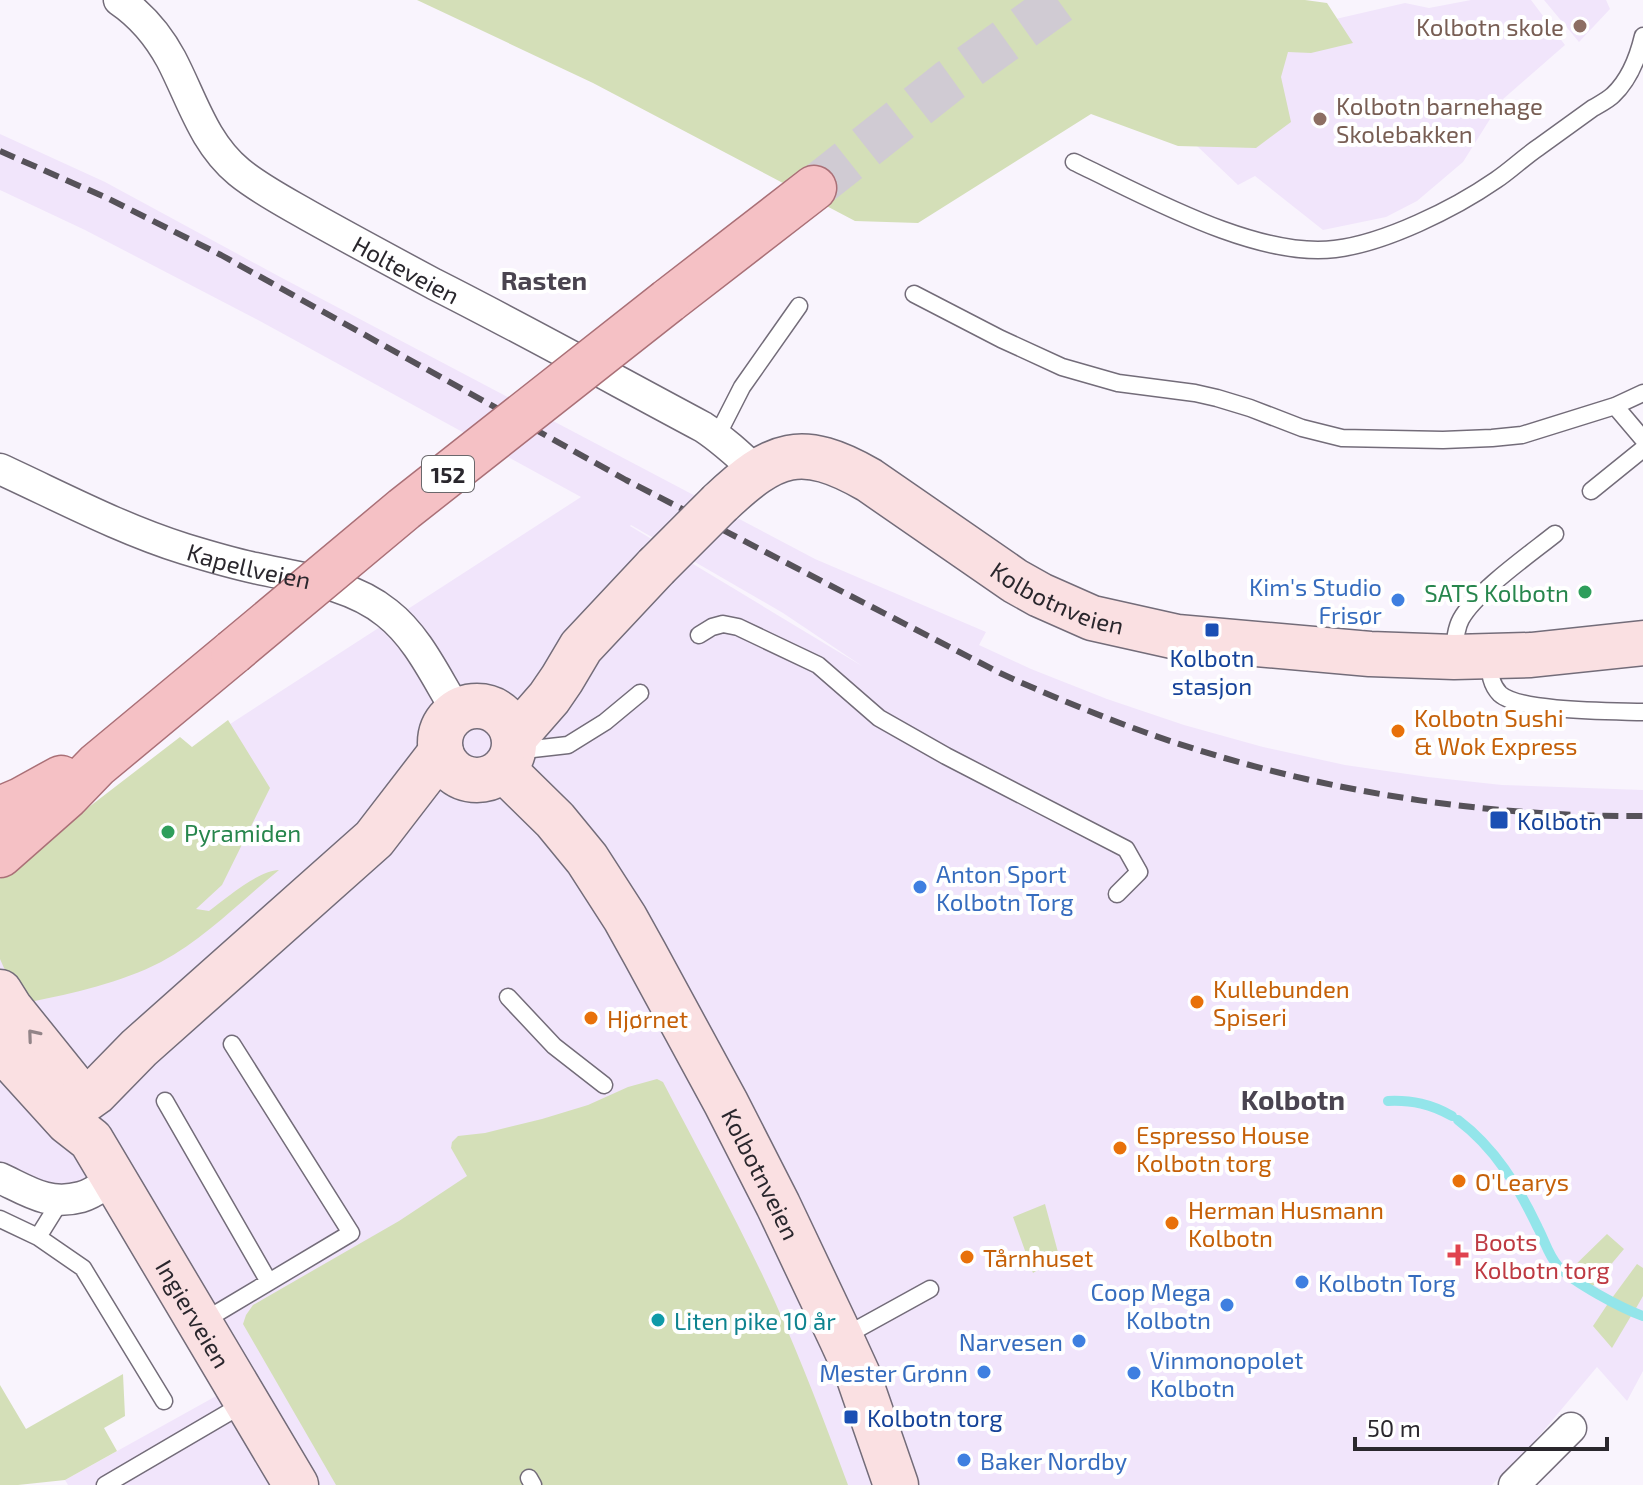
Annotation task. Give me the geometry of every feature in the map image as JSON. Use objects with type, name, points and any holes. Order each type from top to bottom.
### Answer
[{"type":"main road","name":"152","points":[[0,855],[97,765],[404,509],[814,188]]},
{"type":"main road","name":"152","points":[[0,809],[53,782],[97,765]]},
{"type":"street","name":"Holteveien","points":[[119,0],[142,19],[164,48],[203,129],[215,147],[252,182],[373,252],[717,436],[756,471]]},
{"type":"street","name":"Kolbotnveien","points":[[493,743],[555,662],[581,647],[656,567],[756,471],[787,457],[809,456],[849,468],[1015,581],[1071,610],[1112,624],[1177,637],[1370,654],[1471,657],[1643,643]]},
{"type":"street","name":"Kapellveien","points":[[0,469],[132,530],[171,544],[250,567],[322,583],[365,599],[403,627],[493,743]]},
{"type":"street","name":"Kolbotnveien","points":[[374,839],[441,752],[440,741],[449,719],[493,743],[571,839],[625,918],[778,1205],[858,1375],[896,1485]]},
{"type":"street","points":[[70,1106],[112,1077],[139,1048],[374,839],[411,824],[493,743]]},
{"type":"street","name":"Ingierveien","points":[[0,992],[115,1178],[296,1485]]},
{"type":"street","name":"Ingierveien","points":[[0,1047],[70,1106]]},
{"type":"street","points":[[0,1178],[47,1200],[61,1200],[83,1197],[115,1178]]},
{"type":"street","points":[[1514,1485],[1571,1428]]},
{"type":"lane","points":[[1074,162],[1179,212],[1251,238],[1308,249],[1333,249],[1359,244],[1416,223],[1468,197],[1614,94],[1632,68],[1643,36]]},
{"type":"lane","points":[[914,294],[1062,367],[1118,383],[1217,398],[1302,428],[1342,438],[1443,440],[1522,435],[1615,406],[1643,393]]},
{"type":"lane","points":[[717,436],[742,387],[799,306]]},
{"type":"lane","points":[[1615,406],[1643,439]]},
{"type":"lane","points":[[1591,491],[1643,449]]},
{"type":"lane","points":[[1555,534],[1470,606],[1455,634],[1501,695],[1515,701],[1550,708],[1643,712]]},
{"type":"lane","points":[[699,635],[723,624],[738,627],[818,665],[879,718],[1126,849],[1139,872],[1117,894]]},
{"type":"lane","points":[[493,743],[568,745],[605,722],[640,693]]},
{"type":"lane","points":[[508,997],[554,1046],[604,1085]]},
{"type":"lane","points":[[200,1323],[351,1233],[232,1044]]},
{"type":"lane","points":[[165,1101],[269,1282]]},
{"type":"lane","points":[[38,1237],[61,1200]]},
{"type":"lane","points":[[0,1219],[38,1237],[83,1268],[164,1401]]},
{"type":"lane","points":[[841,1338],[930,1289]]},
{"type":"lane","points":[[105,1485],[246,1402]]},
{"type":"shaded area","name":"Kolbotn barnehage Skolebakken","points":[[1471,0],[1531,0],[1565,45],[1502,100],[1463,162],[1417,201],[1386,217],[1323,230],[1255,176],[1238,185],[1196,145],[1275,33],[1405,3],[1429,8]]},
{"type":"shaded area","name":"Kolbotn skole","points":[[1544,0],[1606,0],[1610,9],[1579,42]]},
{"type":"shaded area","points":[[0,134],[105,182],[815,559],[986,632],[979,645],[1107,699],[1263,747],[1345,765],[1502,785],[1643,790],[1643,1371],[1627,1401],[1597,1367],[1529,1448],[1492,1485],[68,1485],[65,1480],[236,1385],[115,1178],[83,1197],[0,1178],[0,873],[581,497],[258,320],[85,230],[0,190]],"holes":[[[631,525],[783,613],[862,666],[630,526]]]},
{"type":"green space","points":[[417,0],[1305,0],[1327,3],[1353,43],[1311,53],[1288,52],[1281,77],[1291,122],[1256,148],[1178,146],[1091,114],[918,223],[855,221],[593,83]]},
{"type":"green space","name":"Pyramiden","points":[[228,720],[270,788],[222,885],[196,909],[209,911],[252,880],[279,870],[207,931],[161,962],[113,982],[30,1002],[0,959],[0,879],[7,870],[180,737],[192,747]]},
{"type":"green space","points":[[657,1079],[663,1082],[762,1274],[804,1370],[848,1485],[336,1485],[243,1324],[253,1305],[399,1221],[467,1176],[451,1148],[458,1136],[485,1133],[542,1119]]},
{"type":"green space","points":[[1045,1204],[1059,1256],[1033,1273],[1013,1217]]},
{"type":"green space","points":[[1607,1234],[1624,1249],[1592,1287],[1568,1272]]},
{"type":"green space","points":[[1637,1264],[1643,1268],[1643,1296],[1635,1310],[1612,1298]]},
{"type":"green space","points":[[1609,1302],[1631,1316],[1612,1348],[1593,1326]]},
{"type":"green space","points":[[123,1374],[125,1416],[104,1428],[117,1451],[65,1480],[0,1485],[0,1385],[26,1429]]},
{"type":"waterway","points":[[1388,1101],[1421,1104],[1452,1116]]},
{"type":"waterway","points":[[1458,1120],[1483,1143],[1504,1169],[1558,1266],[1574,1280],[1643,1316]]},
{"type":"tunnel","points":[[814,188],[949,81],[1062,0]]},
{"type":"railway","points":[[0,151],[107,198],[221,255],[626,480],[1000,673],[1073,704],[1207,753],[1329,784],[1454,805],[1580,815],[1643,816]]},
{"type":"place","name":"Kolbotn skole","points":[[1580,26]]},
{"type":"place","name":"Kolbotn barnehage Skolebakken","points":[[1320,119]]},
{"type":"place","name":"SATS Kolbotn","points":[[1585,592]]},
{"type":"place","name":"Kim's Studio Frisør","points":[[1398,600]]},
{"type":"place","name":"Kolbotn stasjon","points":[[1212,630]]},
{"type":"place","name":"Kolbotn Sushi & Wok Express","points":[[1398,731]]},
{"type":"place","name":"Kolbotn","points":[[1499,820]]},
{"type":"place","name":"Pyramiden","points":[[168,832]]},
{"type":"place","name":"Anton Sport Kolbotn Torg","points":[[920,887]]},
{"type":"place","name":"Kullebunden Spiseri","points":[[1197,1002]]},
{"type":"place","name":"Hjørnet","points":[[591,1018]]},
{"type":"place","name":"Espresso House Kolbotn torg","points":[[1120,1148]]},
{"type":"place","name":"O'Learys","points":[[1459,1181]]},
{"type":"place","name":"Herman Husmann Kolbotn","points":[[1172,1223]]},
{"type":"place","name":"Boots Kolbotn torg","points":[[1458,1255]]},
{"type":"place","name":"Tårnhuset","points":[[967,1257]]},
{"type":"place","name":"Kolbotn Torg","points":[[1302,1282]]},
{"type":"place","name":"Coop Mega Kolbotn","points":[[1227,1305]]},
{"type":"place","name":"Liten pike 10 år","points":[[658,1320]]},
{"type":"place","name":"Narvesen","points":[[1079,1341]]},
{"type":"place","name":"Mester Grønn","points":[[984,1372]]},
{"type":"place","name":"Vinmonopolet Kolbotn","points":[[1134,1373]]},
{"type":"place","name":"Kolbotn torg","points":[[851,1417]]},
{"type":"place","name":"Baker Nordby","points":[[964,1460]]},
{"type":"district","name":"Rasten","points":[[544,279]]},
{"type":"district","name":"Kolbotn","points":[[1293,1099]]}]
